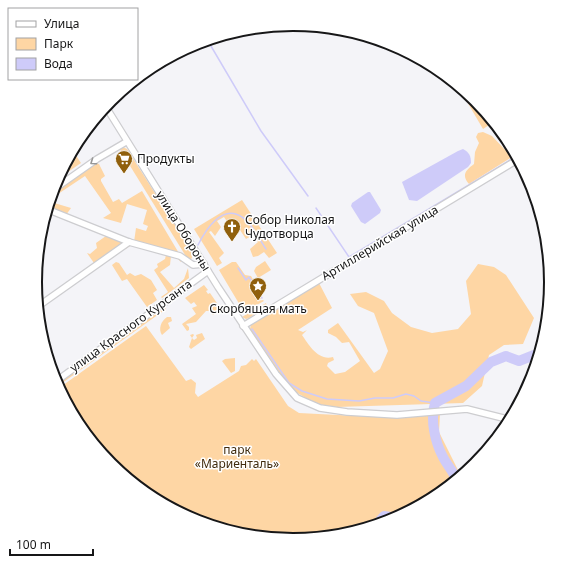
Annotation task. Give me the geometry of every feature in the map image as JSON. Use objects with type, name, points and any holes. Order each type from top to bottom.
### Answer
[{"type":"street","name":"улица Обороны","points":[[109,112],[126,142],[243,326],[286,388],[297,398],[311,405],[347,412],[397,415],[450,409],[472,409],[505,418]]},
{"type":"street","points":[[62,184],[97,159],[126,142]]},
{"type":"street","name":"Артиллерийская улица","points":[[243,326],[514,162]]},
{"type":"street","points":[[53,211],[129,242],[180,256],[193,265],[204,264]]},
{"type":"street","points":[[43,303],[129,242]]},
{"type":"street","name":"улица Красного Курсанта","points":[[61,378],[208,271]]},
{"type":"green space","points":[[466,100],[489,125],[483,129]]},
{"type":"green space","points":[[483,132],[492,136],[511,157],[469,184],[465,178],[465,175],[469,168],[474,164],[475,152],[479,143],[476,137],[478,133]]},
{"type":"green space","points":[[123,147],[127,149],[191,250],[192,258],[190,260],[187,258],[119,148]]},
{"type":"green space","points":[[76,156],[81,163],[67,172]]},
{"type":"green space","points":[[96,163],[99,164],[105,176],[101,179],[101,181],[113,202],[119,199],[122,203],[142,191],[180,255],[134,242],[136,228],[146,231],[148,226],[143,224],[147,210],[127,204],[121,223],[103,218],[111,213],[85,176],[58,194],[61,187]]},
{"type":"green space","points":[[242,200],[277,253],[269,258],[264,252],[253,257],[250,249],[258,242],[253,235],[246,239],[236,224],[228,223],[224,217],[217,221],[221,227],[215,236],[211,231],[209,232],[224,253],[219,258],[222,263],[217,266],[194,229]]},
{"type":"green space","points":[[55,203],[71,208],[66,215],[53,209]]},
{"type":"green space","points":[[106,236],[122,241],[122,244],[80,273],[94,263],[87,253],[90,254],[97,248],[96,243]]},
{"type":"green space","points":[[136,245],[182,259],[181,262],[177,258],[171,256],[170,265],[160,272],[174,288],[184,279],[188,268],[189,278],[162,298],[161,297],[168,292],[154,270],[158,267],[157,264],[165,259],[166,255],[135,246],[130,246],[124,250],[128,246]]},
{"type":"green space","points":[[265,261],[271,270],[258,278],[269,298],[254,271],[256,267]]},
{"type":"green space","points":[[116,262],[119,263],[127,275],[130,273],[135,276],[141,274],[151,280],[157,290],[153,293],[157,300],[147,307],[127,279],[122,281],[112,265]]},
{"type":"green space","points":[[232,262],[236,262],[245,275],[251,276],[261,293],[260,295],[262,298],[257,301],[264,301],[244,312],[219,270]]},
{"type":"green space","points":[[478,264],[494,267],[506,275],[534,318],[523,344],[504,345],[489,355],[482,386],[463,403],[337,407],[316,404],[294,391],[288,385],[250,329],[251,324],[319,283],[332,308],[298,330],[303,332],[307,330],[302,335],[314,351],[323,357],[333,357],[334,360],[328,363],[327,366],[335,374],[345,372],[360,361],[349,342],[342,343],[336,337],[328,333],[328,330],[338,323],[374,373],[380,369],[388,351],[374,313],[358,306],[350,294],[366,292],[384,301],[392,313],[411,327],[432,333],[458,329],[471,314],[466,281]]},
{"type":"green space","points":[[204,285],[208,290],[206,291],[208,294],[210,293],[221,309],[213,315],[210,311],[206,311],[196,322],[186,324],[189,327],[189,330],[187,331],[182,324],[196,314],[192,308],[197,306],[194,302],[191,304],[185,298]]},
{"type":"green space","points":[[266,303],[267,306],[249,318],[246,319],[242,317]]},
{"type":"green space","points":[[164,307],[166,309],[63,383],[62,380]]},
{"type":"green space","points":[[167,317],[171,317],[172,321],[168,323],[170,328],[162,335],[160,330],[161,325]]},
{"type":"green space","name":"парк «Мариенталь»","points":[[146,326],[186,381],[191,379],[196,383],[195,393],[198,397],[239,371],[241,366],[246,365],[252,359],[254,361],[256,359],[288,406],[299,413],[396,418],[440,414],[439,432],[459,472],[433,492],[405,508],[374,521],[359,525],[326,532],[294,534],[261,532],[244,529],[197,515],[154,492],[140,482],[104,448],[94,436],[84,422],[64,385]]},
{"type":"green space","points":[[202,333],[205,339],[191,349],[189,347],[192,338],[194,340],[197,338],[196,335]]},
{"type":"green space","points":[[235,358],[235,371],[231,373],[222,361],[225,359]]},
{"type":"water","points":[[463,149],[467,151],[470,156],[471,163],[468,167],[417,201],[409,200],[402,182]]},
{"type":"water","points":[[370,192],[381,210],[380,213],[365,224],[361,222],[351,206],[352,203]]},
{"type":"waterway","points":[[210,45],[261,131],[308,196]]},
{"type":"waterway","points":[[316,208],[349,257],[512,159]]},
{"type":"waterway","points":[[198,245],[215,220],[221,216],[235,214],[242,217],[249,223],[266,249]]},
{"type":"waterway","points":[[238,268],[246,280],[249,277],[262,298]]},
{"type":"waterway","points":[[252,329],[289,383],[302,391],[327,399],[359,401],[375,398],[393,398],[406,394],[414,396],[421,401],[435,403]]},
{"type":"waterway","points":[[454,476],[443,457],[434,431],[433,416],[435,403],[466,386],[491,362],[506,356],[519,361],[534,355]]},
{"type":"waterway","points":[[382,518],[386,516]]},
{"type":"place","name":"Продукты","points":[[124,174]]},
{"type":"place","name":"Собор Николая Чудотворца","points":[[232,242]]},
{"type":"place","name":"Скорбящая мать","points":[[258,301]]}]
